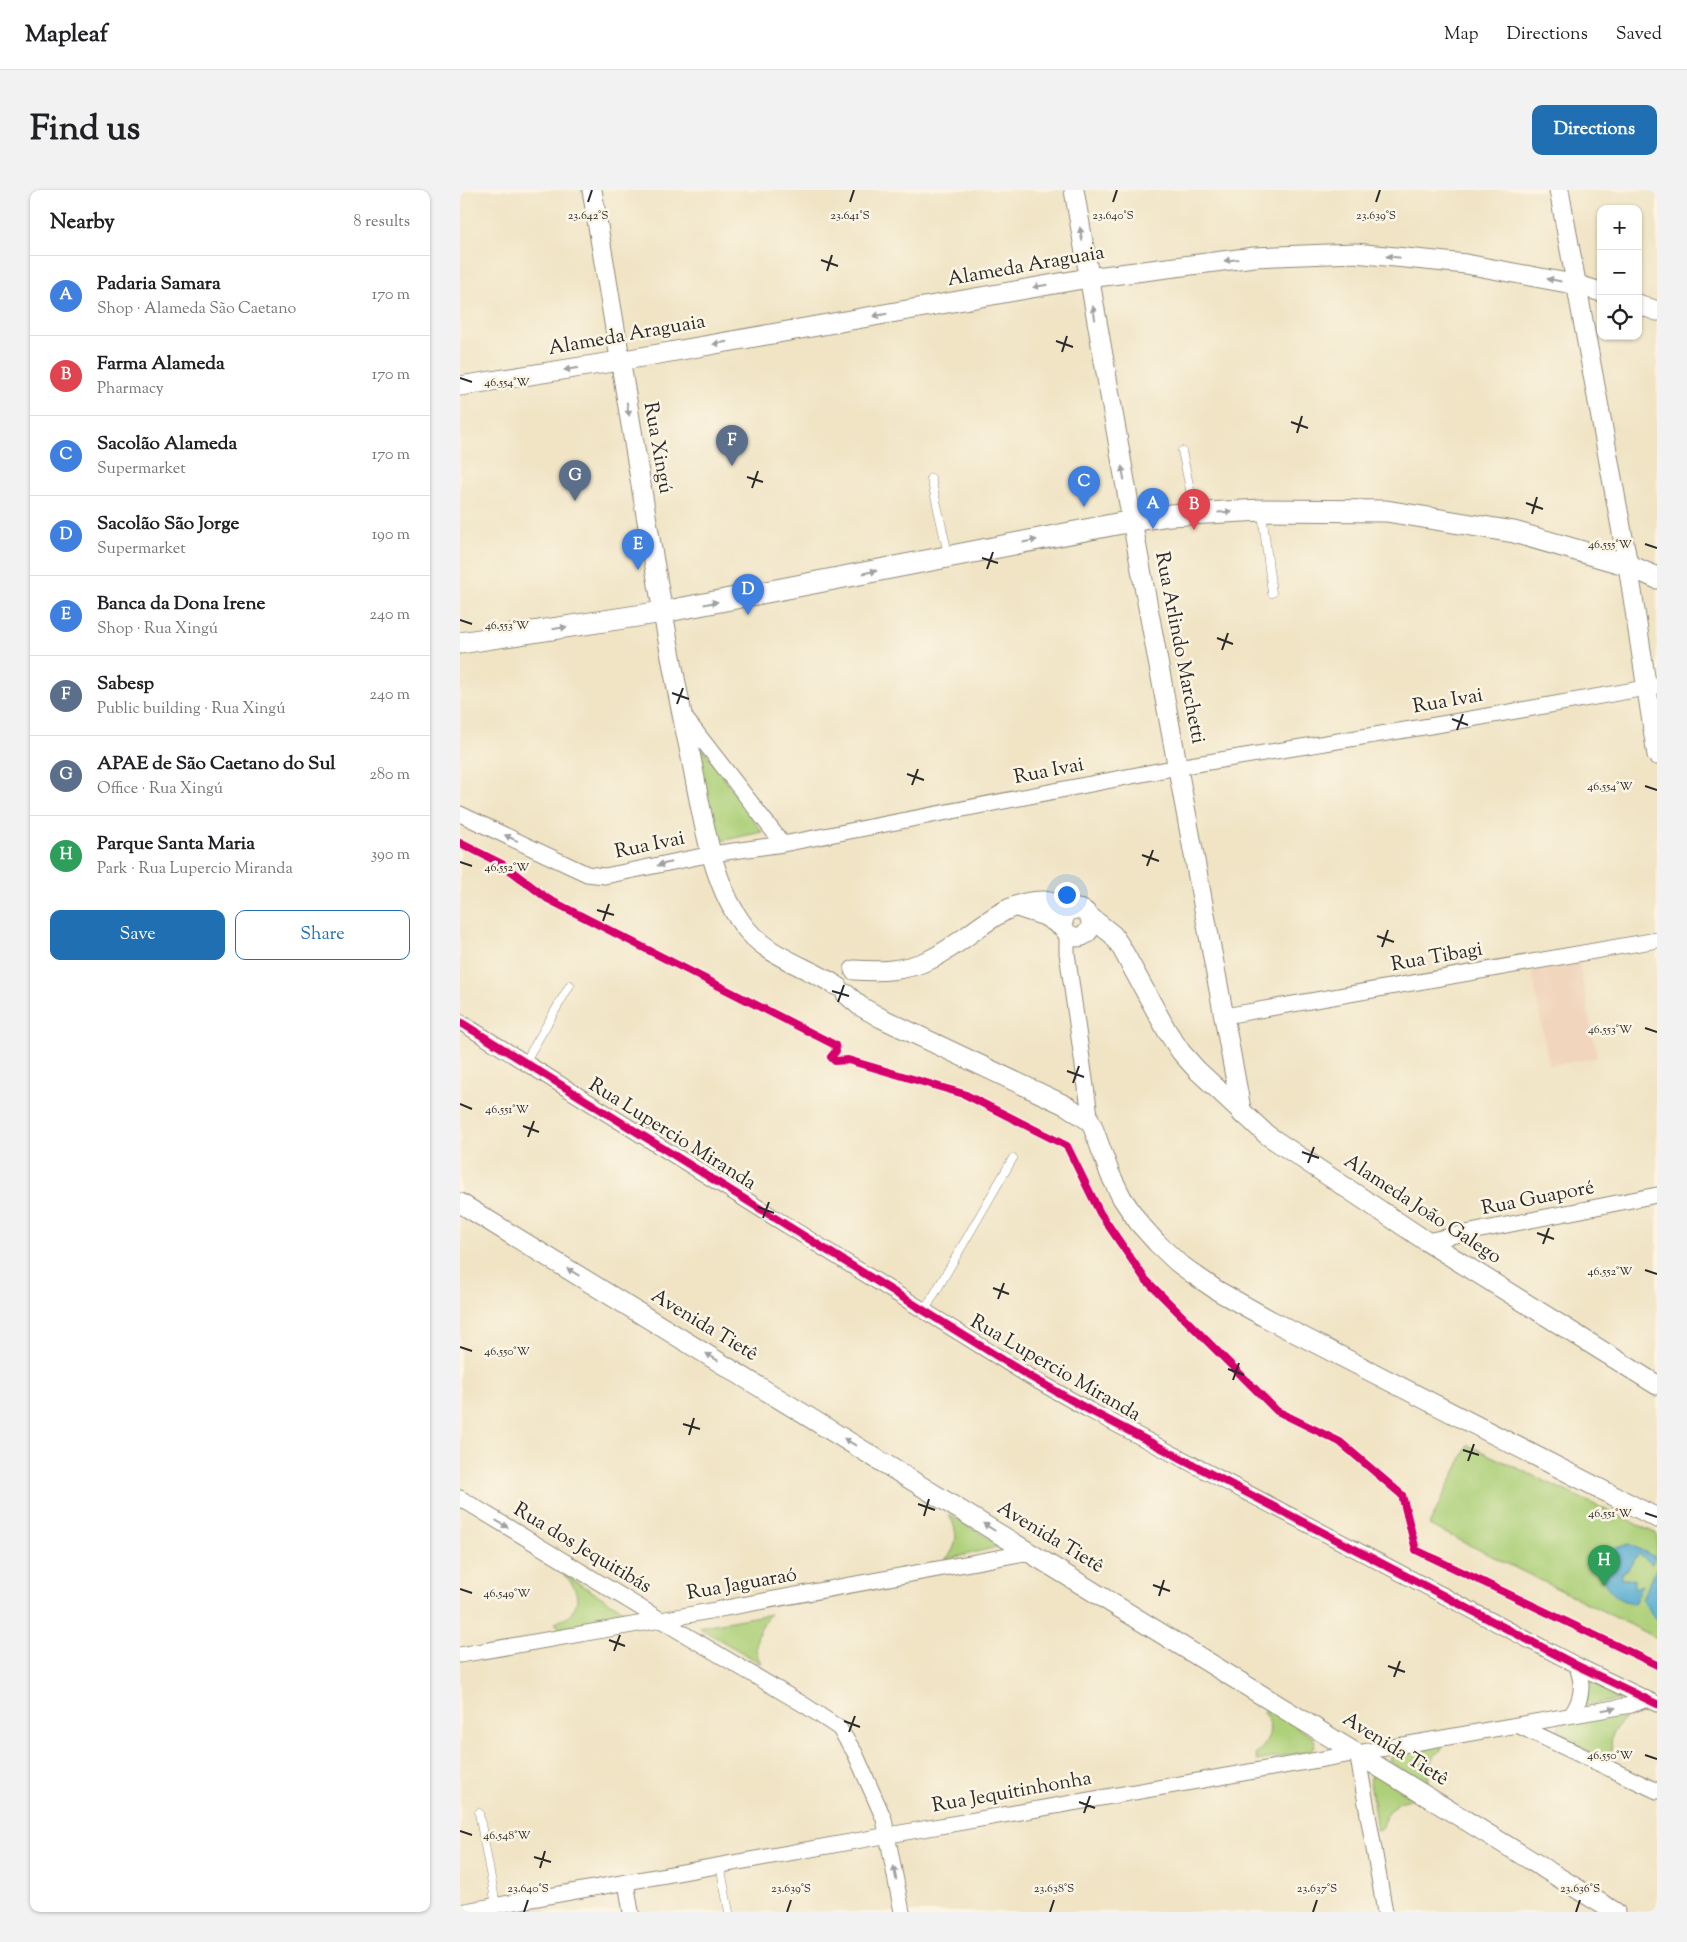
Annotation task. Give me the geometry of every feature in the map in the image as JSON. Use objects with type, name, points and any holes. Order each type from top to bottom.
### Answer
[{"type":"main road","points":[[460,643],[663,612],[1132,521],[1195,513],[1262,510],[1386,510],[1514,532],[1628,565],[1657,578]]},
{"type":"street","name":"Rua Xingú","points":[[592,190],[619,361],[663,612],[712,854]]},
{"type":"street","name":"Rua Arlindo Marchetti","points":[[1074,190],[1132,521],[1242,1114]]},
{"type":"street","points":[[1559,190],[1651,687],[1657,755]]},
{"type":"street","name":"Alameda Araguaia","points":[[460,386],[619,361],[1088,278],[1254,257],[1355,253],[1466,264],[1578,285],[1597,291]]},
{"type":"street","points":[[1642,305],[1657,310]]},
{"type":"street","name":"Rua Ivai","points":[[460,814],[587,874],[605,876],[712,854],[783,844],[1178,767],[1442,724],[1651,687]]},
{"type":"street","name":"Rua Xingú","points":[[682,713],[783,844]]},
{"type":"street","points":[[712,854],[730,903],[739,920],[753,938],[783,958],[810,970],[850,982],[860,1006],[881,1018],[1072,1109],[1091,1122]]},
{"type":"street","name":"Alameda João Galego","points":[[850,982],[883,972],[904,969],[931,959],[997,916],[1016,907],[1042,901],[1083,912],[1113,935],[1167,1032],[1181,1052],[1242,1114],[1267,1135],[1426,1241],[1657,1385]]},
{"type":"street","points":[[1016,907],[1045,916],[1073,933],[1108,940],[1121,947]]},
{"type":"street","points":[[1073,933],[1089,930],[1091,925],[1083,912]]},
{"type":"street","points":[[1073,933],[1068,961],[1091,1122],[1110,1174],[1122,1198],[1139,1223],[1177,1262],[1203,1281],[1270,1320],[1657,1518]]},
{"type":"street","name":"Rua Tibagi","points":[[1224,1016],[1657,940]]},
{"type":"street","name":"Rua Lupercio Miranda","points":[[460,1022],[924,1312],[1089,1410],[1576,1665],[1652,1702]]},
{"type":"street","name":"Rua Guaporé","points":[[1426,1241],[1657,1195]]},
{"type":"street","name":"Avenida Tietê","points":[[460,1203],[1615,1912]]},
{"type":"street","name":"Rua dos Jequitibás","points":[[460,1498],[806,1706],[839,1728],[855,1753],[884,1819],[889,1835],[902,1912]]},
{"type":"street","name":"Rua Jaguaraó","points":[[460,1655],[1030,1552]]},
{"type":"street","points":[[1571,1715],[1576,1708],[1582,1691],[1582,1682],[1576,1665]]},
{"type":"street","name":"Rua Jequitinhonha","points":[[460,1912],[496,1905],[528,1906],[626,1882],[1357,1752],[1652,1702]]},
{"type":"street","points":[[1517,1725],[1657,1791]]},
{"type":"street","points":[[1357,1752],[1385,1912]]},
{"type":"street","points":[[626,1882],[631,1912]]},
{"type":"lane","points":[[1182,451],[1195,513]]},
{"type":"lane","points":[[931,478],[948,557]]},
{"type":"lane","points":[[1262,510],[1272,593]]},
{"type":"lane","points":[[525,1062],[570,985]]},
{"type":"lane","points":[[924,1312],[1012,1158]]},
{"type":"lane","points":[[479,1813],[496,1905]]},
{"type":"lane","points":[[720,1865],[729,1912]]},
{"type":"shaded area","points":[[1579,962],[1597,1057],[1549,1066],[1532,971]]},
{"type":"green space","points":[[689,729],[762,832],[711,843]]},
{"type":"green space","points":[[1468,1445],[1657,1534],[1657,1638],[1429,1525]]},
{"type":"green space","points":[[948,1514],[1001,1546],[944,1560],[953,1550],[956,1538],[954,1525]]},
{"type":"green space","points":[[563,1574],[631,1615],[560,1629],[555,1623],[570,1614],[577,1602],[574,1588]]},
{"type":"green space","points":[[770,1614],[757,1638],[756,1651],[762,1664],[698,1627]]},
{"type":"green space","points":[[1586,1676],[1628,1698],[1585,1706]]},
{"type":"green space","points":[[1266,1708],[1311,1736],[1315,1743],[1313,1749],[1311,1751],[1257,1761],[1256,1754],[1267,1740],[1270,1729],[1264,1712]]},
{"type":"green space","points":[[1629,1713],[1613,1734],[1610,1762],[1557,1734],[1558,1727],[1563,1723]]},
{"type":"green space","points":[[1440,1744],[1442,1749],[1435,1755],[1429,1767],[1429,1780],[1423,1783],[1392,1763],[1389,1759],[1392,1754]]},
{"type":"green space","points":[[1372,1775],[1376,1775],[1411,1796],[1408,1800],[1398,1803],[1390,1810],[1381,1829],[1377,1830],[1370,1781]]},
{"type":"water","points":[[1629,1544],[1655,1557],[1652,1564],[1639,1554],[1627,1570],[1621,1573],[1621,1579],[1634,1579],[1634,1588],[1642,1585],[1634,1604],[1619,1598],[1601,1578],[1614,1549]]},
{"type":"water","points":[[1657,1567],[1657,1619],[1653,1617],[1642,1599]]},
{"type":"cycle path","points":[[460,843],[502,864],[548,899],[835,1045],[836,1051],[831,1057],[835,1061],[848,1060],[964,1094],[1067,1146],[1100,1213],[1145,1279],[1277,1411],[1340,1442],[1402,1495],[1416,1550],[1657,1665]]},
{"type":"cycle path","points":[[460,1022],[1029,1376],[1089,1410],[1576,1665],[1657,1704]]},
{"type":"place","name":"Sabesp","points":[[732,466]]},
{"type":"place","name":"APAE de São Caetano do Sul","points":[[575,501]]},
{"type":"place","name":"Sacolão Alameda","points":[[1084,507]]},
{"type":"place","name":"Padaria Samara","points":[[1153,529]]},
{"type":"place","name":"Farma Alameda","points":[[1194,530]]},
{"type":"place","name":"Banca da Dona Irene","points":[[638,570]]},
{"type":"place","name":"Sacolão São Jorge","points":[[748,615]]},
{"type":"place","name":"Parque Santa Maria","points":[[1604,1586]]}]
